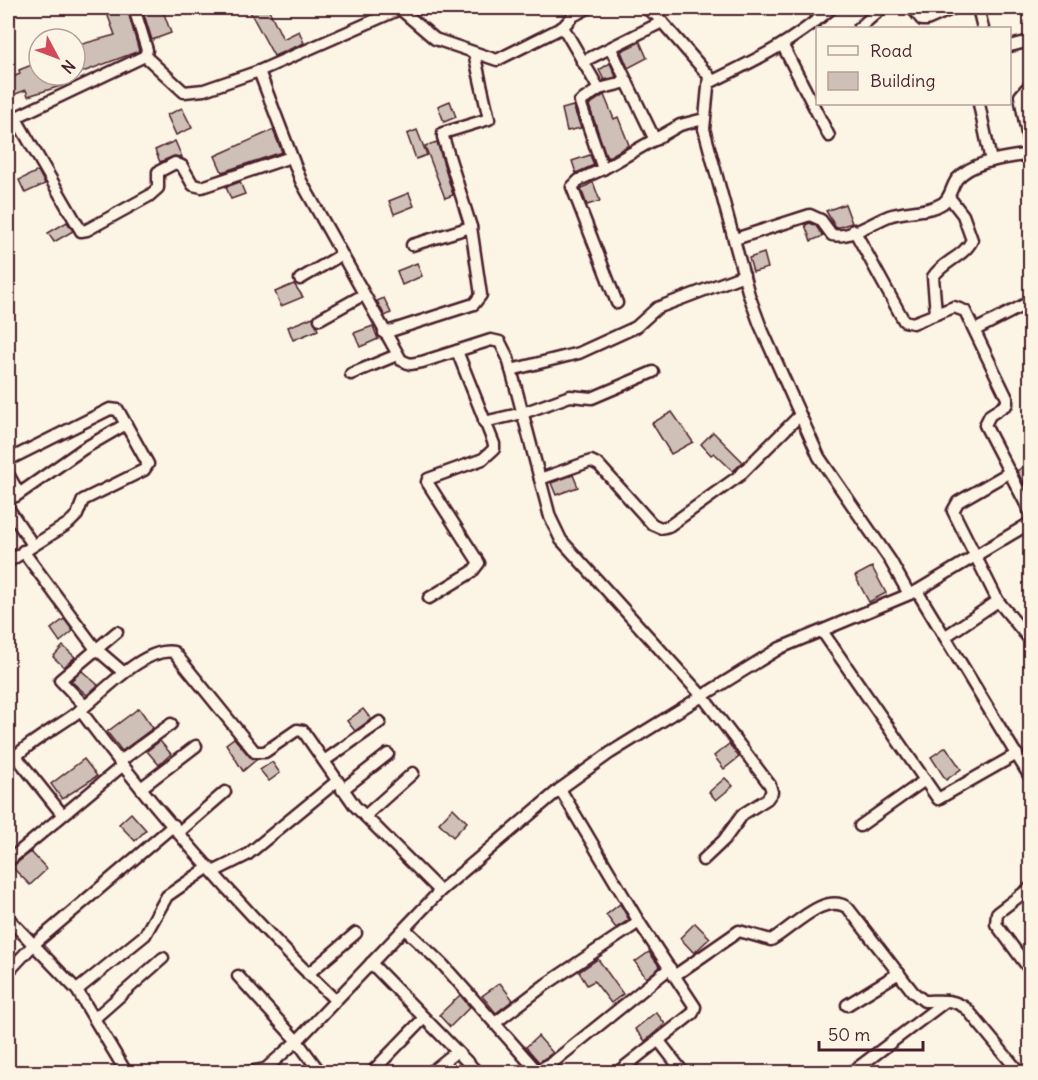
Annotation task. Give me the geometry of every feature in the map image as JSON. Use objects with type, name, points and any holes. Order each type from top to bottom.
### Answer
[{"type":"street","points":[[134,8],[147,50],[145,56],[11,119],[81,231],[87,230],[155,192],[158,188],[158,172],[175,163],[182,166],[193,185],[202,187],[291,157]]},
{"type":"street","points":[[145,56],[184,92],[204,90],[259,71],[400,8],[435,39],[497,60],[563,27],[573,16],[588,8]]},
{"type":"street","points":[[645,8],[662,22],[709,76],[711,82],[704,129],[744,275],[770,352],[799,416],[827,471],[946,636],[1030,777]]},
{"type":"street","points":[[711,82],[783,46],[832,8]]},
{"type":"street","points":[[860,27],[882,8]]},
{"type":"street","points":[[912,8],[922,20],[927,20],[954,8]]},
{"type":"street","points":[[978,8],[983,27]]},
{"type":"street","points":[[582,62],[662,22]]},
{"type":"street","points":[[563,27],[599,89]]},
{"type":"street","points":[[1011,46],[1030,45]]},
{"type":"street","points":[[783,46],[829,136]]},
{"type":"street","points":[[611,49],[655,140]]},
{"type":"street","points":[[384,333],[479,301],[481,295],[471,227],[443,137],[443,133],[489,119],[474,53]]},
{"type":"street","points":[[259,71],[300,181],[397,355],[410,364],[491,340],[500,342],[511,370],[550,517],[561,540],[703,697],[770,785],[771,792],[767,799],[743,814],[724,840],[703,860]]},
{"type":"street","points":[[603,169],[580,106],[583,98],[599,89],[627,81]]},
{"type":"street","points":[[735,238],[810,215],[820,220],[832,235],[854,230],[890,215],[942,203],[949,196],[958,178],[991,161],[1030,152],[1020,96],[1030,87]]},
{"type":"street","points":[[979,105],[991,161]]},
{"type":"street","points":[[617,303],[572,187],[579,180],[687,122],[704,118]]},
{"type":"street","points":[[936,313],[933,277],[945,264],[968,248],[972,240],[963,215],[949,196]]},
{"type":"street","points":[[412,245],[471,227]]},
{"type":"street","points":[[854,230],[904,321],[913,323],[954,307],[963,308],[1005,393],[1006,404],[990,415],[985,425],[1030,512]]},
{"type":"street","points":[[300,279],[341,255]]},
{"type":"street","points":[[511,370],[579,353],[636,327],[657,308],[744,275]]},
{"type":"street","points":[[320,319],[363,296]]},
{"type":"street","points":[[975,330],[1030,302]]},
{"type":"street","points":[[429,598],[472,572],[478,563],[427,482],[428,479],[483,459],[491,453],[494,444],[457,351]]},
{"type":"street","points":[[351,374],[397,355]]},
{"type":"street","points":[[484,422],[523,413],[570,396],[592,398],[653,372]]},
{"type":"street","points":[[8,460],[110,409],[118,410],[148,464],[144,470],[83,500],[77,515],[69,523],[8,562]]},
{"type":"street","points":[[540,479],[591,461],[599,465],[652,524],[661,528],[669,526],[739,476],[799,416]]},
{"type":"street","points":[[12,499],[83,449],[126,424]]},
{"type":"street","points":[[1010,472],[954,506],[955,518],[998,601],[1030,640]]},
{"type":"street","points":[[8,474],[17,487],[12,499]]},
{"type":"street","points":[[8,508],[33,545]]},
{"type":"street","points":[[249,1072],[264,1071],[297,1041],[440,891],[560,789],[610,753],[780,648],[913,592],[975,558],[1030,523]]},
{"type":"street","points":[[23,551],[95,648],[123,672]]},
{"type":"street","points":[[946,636],[998,601]]},
{"type":"street","points":[[822,631],[938,799],[1017,754]]},
{"type":"street","points":[[117,632],[95,648],[60,680],[120,764],[255,921],[335,1000]]},
{"type":"street","points":[[62,814],[11,759],[82,708],[123,672],[162,652],[174,652],[255,752],[265,752],[297,730],[303,731],[340,786],[365,816],[440,891]]},
{"type":"street","points":[[324,761],[380,722]]},
{"type":"street","points":[[8,861],[171,723]]},
{"type":"street","points":[[141,788],[196,746]]},
{"type":"street","points":[[77,990],[145,935],[167,896],[211,869],[247,855],[340,786],[388,754]]},
{"type":"street","points":[[365,816],[413,773]]},
{"type":"street","points":[[860,826],[925,780]]},
{"type":"street","points":[[560,789],[639,922],[695,1007],[693,1013],[618,1072]]},
{"type":"street","points":[[8,972],[34,944],[176,828],[225,792]]},
{"type":"street","points":[[1030,888],[997,913],[996,924],[1030,970]]},
{"type":"street","points":[[405,929],[444,966],[537,1071],[672,972],[739,930],[771,940],[832,902],[840,903],[848,908],[898,973],[924,1001],[948,999],[968,1009],[1019,1072]]},
{"type":"street","points":[[495,1023],[545,985],[639,922]]},
{"type":"street","points":[[9,923],[34,944],[77,990],[126,1072]]},
{"type":"street","points":[[308,974],[356,933]]},
{"type":"street","points":[[95,1018],[163,958]]},
{"type":"street","points":[[371,963],[477,1072]]},
{"type":"street","points":[[847,1005],[898,973]]},
{"type":"street","points":[[237,976],[297,1041],[320,1072]]},
{"type":"street","points":[[852,1072],[948,999]]},
{"type":"street","points":[[372,1072],[424,1018]]},
{"type":"street","points":[[659,1041],[684,1072]]},
{"type":"street","points":[[431,1072],[456,1052]]},
{"type":"building","points":[[105,8],[127,8],[139,51],[87,70],[87,43],[115,35]]},
{"type":"building","points":[[142,8],[162,8],[171,33],[152,40]]},
{"type":"building","points":[[248,8],[268,8],[283,39],[299,31],[304,43],[274,56]]},
{"type":"building","points":[[640,42],[647,58],[628,68],[621,51]]},
{"type":"building","points":[[610,63],[616,77],[604,80],[599,70]]},
{"type":"building","points":[[27,67],[27,87],[57,87],[28,96],[26,90],[8,97],[8,79],[20,74],[19,70]]},
{"type":"building","points":[[604,95],[614,119],[618,117],[629,145],[607,158],[589,105]]},
{"type":"building","points":[[450,101],[456,117],[444,122],[438,106]]},
{"type":"building","points":[[573,106],[581,128],[567,131],[562,109]]},
{"type":"building","points":[[182,108],[192,128],[176,135],[167,115]]},
{"type":"building","points":[[273,130],[282,152],[222,172],[215,156]]},
{"type":"building","points":[[417,130],[427,155],[416,159],[407,134]]},
{"type":"building","points":[[175,141],[182,157],[174,156],[160,162],[155,150]]},
{"type":"building","points":[[437,142],[453,195],[445,198],[425,146]]},
{"type":"building","points":[[590,155],[594,165],[576,173],[572,161]]},
{"type":"building","points":[[38,171],[45,184],[25,193],[19,180]]},
{"type":"building","points":[[240,182],[245,194],[231,199],[226,187]]},
{"type":"building","points":[[593,182],[600,201],[587,205],[581,189]]},
{"type":"building","points":[[409,193],[414,206],[394,214],[389,201]]},
{"type":"building","points":[[845,204],[852,223],[836,228],[826,211]]},
{"type":"building","points":[[67,222],[73,231],[54,242],[48,233]]},
{"type":"building","points":[[810,223],[816,226],[823,236],[811,241],[805,225]]},
{"type":"building","points":[[764,253],[768,268],[753,272],[749,258]]},
{"type":"building","points":[[417,263],[422,276],[402,285],[397,271]]},
{"type":"building","points":[[294,284],[303,297],[281,306],[275,292]]},
{"type":"building","points":[[384,298],[391,313],[385,316],[377,301]]},
{"type":"building","points":[[313,317],[318,330],[293,340],[288,327]]},
{"type":"building","points":[[373,326],[378,339],[360,347],[354,333]]},
{"type":"building","points":[[672,412],[693,442],[671,454],[652,423]]},
{"type":"building","points":[[713,432],[743,462],[733,471],[714,453],[711,455],[701,444]]},
{"type":"building","points":[[1030,462],[1030,494],[1017,471]]},
{"type":"building","points":[[573,475],[578,487],[556,495],[551,483]]},
{"type":"building","points":[[872,567],[886,593],[869,602],[855,576]]},
{"type":"building","points":[[64,619],[73,631],[60,642],[51,629]]},
{"type":"building","points":[[63,646],[75,657],[64,667],[53,657]]},
{"type":"building","points":[[82,671],[98,685],[87,695],[71,681]]},
{"type":"building","points":[[139,708],[153,728],[122,751],[107,732]]},
{"type":"building","points":[[363,709],[371,719],[355,731],[347,721]]},
{"type":"building","points":[[234,738],[250,757],[257,759],[243,771],[226,744]]},
{"type":"building","points":[[160,741],[171,754],[159,765],[147,751]]},
{"type":"building","points":[[729,744],[739,757],[724,769],[714,756]]},
{"type":"building","points":[[946,747],[961,769],[946,780],[931,757]]},
{"type":"building","points":[[84,759],[97,776],[62,799],[51,784]]},
{"type":"building","points":[[272,762],[280,773],[269,781],[260,770]]},
{"type":"building","points":[[725,778],[733,786],[716,800],[709,792]]},
{"type":"building","points":[[453,808],[467,822],[453,837],[439,823]]},
{"type":"building","points":[[131,813],[146,830],[135,841],[119,824]]},
{"type":"building","points":[[31,852],[47,869],[30,885],[12,867]]},
{"type":"building","points":[[620,904],[629,920],[616,928],[606,915]]},
{"type":"building","points":[[695,923],[710,938],[694,953],[680,938]]},
{"type":"building","points":[[649,952],[660,967],[646,978],[635,962]]},
{"type":"building","points":[[598,959],[623,994],[611,1003],[594,981],[587,985],[579,972]]},
{"type":"building","points":[[500,983],[513,1000],[496,1013],[482,996]]},
{"type":"building","points":[[460,995],[470,1007],[450,1027],[439,1015]]},
{"type":"building","points":[[656,1012],[665,1024],[645,1041],[635,1029]]},
{"type":"building","points":[[538,1036],[553,1053],[539,1062],[526,1047]]}]
